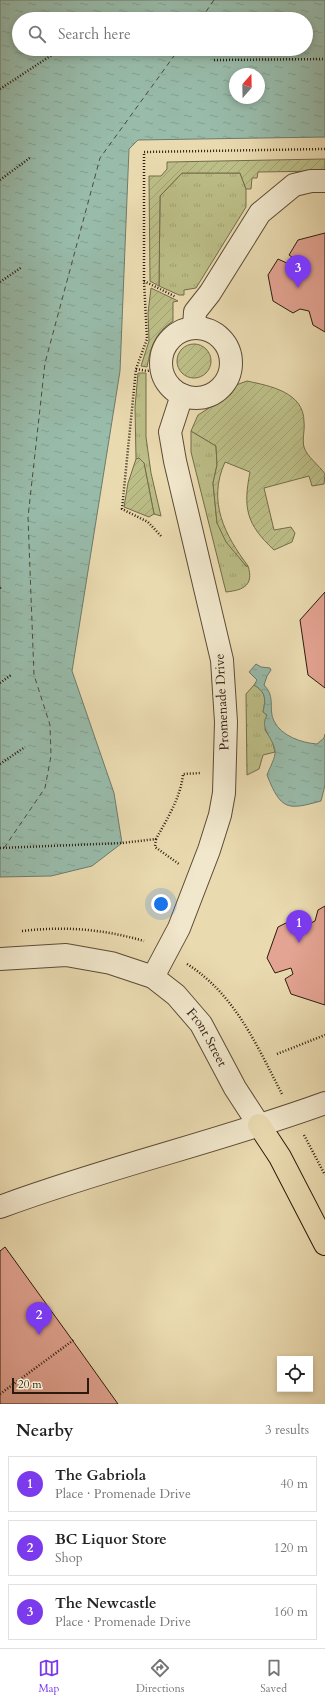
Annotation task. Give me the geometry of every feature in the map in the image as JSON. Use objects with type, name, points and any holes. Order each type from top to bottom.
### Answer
[{"type":"main road","name":"Front Street","points":[[259,1125],[280,1157],[325,1244]]},
{"type":"street","points":[[196,318],[204,328],[215,333],[224,340],[229,350],[232,362],[230,373],[224,384],[216,392],[205,397],[194,398],[182,395],[170,386],[161,369],[161,357],[164,346],[172,337],[196,318],[260,213],[294,185],[311,181],[325,181]]},
{"type":"street","name":"Promenade Drive","points":[[153,977],[179,928],[209,850],[220,815],[224,793],[226,722],[222,660],[175,460],[170,432],[182,395]]},
{"type":"street","name":"Front Street","points":[[0,959],[66,956],[111,963],[153,977],[176,996],[201,1024],[235,1088],[259,1125]]},
{"type":"street","points":[[0,1207],[74,1181],[325,1104]]},
{"type":"path","points":[[0,89],[50,56]]},
{"type":"path","points":[[214,60],[325,59]]},
{"type":"path","points":[[162,536],[148,522],[122,509],[136,369],[147,339],[144,281],[144,152],[325,149]]},
{"type":"path","points":[[0,180],[31,157]]},
{"type":"path","points":[[0,282],[22,267]]},
{"type":"path","points":[[144,281],[196,318]]},
{"type":"path","points":[[136,369],[147,371],[161,369]]},
{"type":"path","points":[[0,683],[11,675]]},
{"type":"path","points":[[0,764],[25,747]]},
{"type":"path","points":[[180,864],[155,847],[156,839],[182,786],[183,774],[201,773]]},
{"type":"path","points":[[0,848],[122,843],[156,839]]},
{"type":"path","points":[[276,1054],[325,1036]]},
{"type":"path","points":[[312,1150],[325,1175]]},
{"type":"path","points":[[0,1394],[75,1339]]},
{"type":"green space","points":[[325,159],[325,171],[258,172],[257,178],[252,178],[251,189],[246,189],[240,173],[182,173],[160,196],[159,286],[150,281],[149,176],[161,176],[167,169],[167,162]]},
{"type":"green space","points":[[182,173],[240,173],[246,189],[246,207],[196,288],[184,290],[184,295],[179,295],[159,286],[160,196]]},
{"type":"green space","points":[[151,288],[178,301],[173,302],[173,321],[162,330],[152,346],[147,367],[141,366],[149,341],[148,313]]},
{"type":"green space","points":[[191,344],[197,344],[201,345],[208,351],[211,361],[210,368],[204,375],[197,378],[191,378],[187,377],[180,371],[177,364],[177,358],[178,354],[184,347]]},
{"type":"green space","points":[[138,373],[146,373],[146,437],[151,473],[161,516],[154,514],[144,463],[139,458],[136,459],[135,407]]},
{"type":"green space","points":[[247,381],[266,385],[284,392],[292,397],[298,404],[302,412],[304,422],[304,447],[325,474],[324,484],[312,486],[309,476],[264,488],[274,530],[291,527],[295,533],[292,542],[274,550],[257,532],[249,515],[247,496],[250,472],[225,462],[220,477],[218,504],[226,530],[248,566],[246,566],[226,542],[217,523],[213,483],[217,465],[216,446],[191,431],[198,415],[231,394],[236,385]]},
{"type":"green space","points":[[191,431],[216,446],[217,465],[213,483],[217,523],[246,566],[248,566],[250,572],[250,578],[246,585],[238,590],[226,592],[191,452]]},
{"type":"green space","points":[[139,458],[144,463],[154,514],[149,517],[124,507],[128,483],[136,459]]},
{"type":"green space","points":[[254,685],[261,690],[264,696],[265,703],[263,712],[267,715],[265,730],[272,740],[275,752],[263,755],[259,769],[247,775],[246,694]]},
{"type":"water","points":[[0,0],[325,0],[325,137],[138,140],[129,149],[120,371],[72,671],[114,793],[122,843],[92,866],[51,876],[0,877]]},
{"type":"water","points":[[256,664],[261,667],[270,668],[271,670],[264,685],[270,694],[272,716],[277,726],[292,738],[317,744],[324,738],[325,734],[325,785],[321,801],[301,806],[287,805],[277,796],[272,787],[267,775],[275,751],[265,729],[265,720],[267,715],[263,712],[265,700],[261,690],[254,685],[257,680],[249,672]]},
{"type":"building","points":[[325,233],[325,332],[313,325],[309,311],[300,309],[293,313],[273,301],[268,275],[278,259],[291,265],[296,260],[289,255],[298,240]]},
{"type":"building","points":[[325,592],[325,688],[308,675],[300,620]]},
{"type":"building","points":[[325,906],[325,1005],[291,994],[285,979],[293,974],[291,968],[275,973],[267,958],[278,927],[298,917],[309,924],[315,921],[318,910]]},
{"type":"building","points":[[5,1247],[118,1404],[0,1404],[0,1251]]},
{"type":"ferry route","points":[[206,12],[214,0]]},
{"type":"ferry route","points":[[4,848],[45,788],[51,756],[50,725],[34,675],[28,517],[45,363],[100,158],[174,56]]},
{"type":"place","name":"The Newcastle","points":[[298,288]]},
{"type":"place","name":"The Gabriola","points":[[299,943]]},
{"type":"place","name":"BC Liquor Store","points":[[39,1335]]}]
